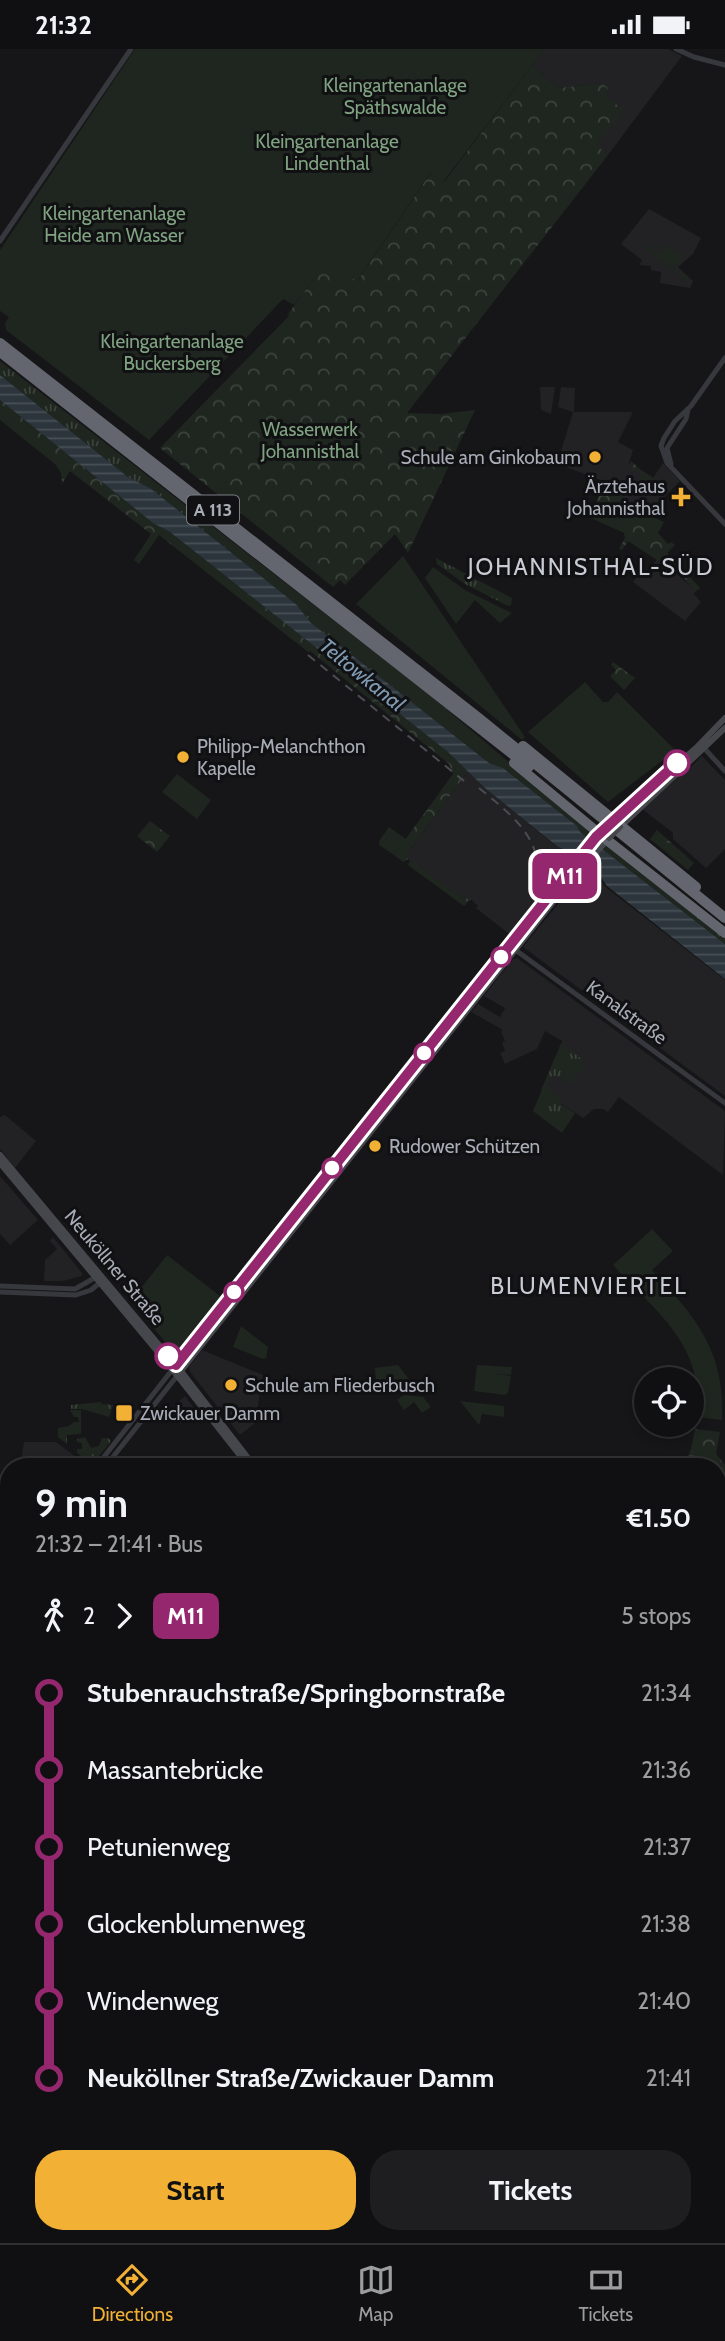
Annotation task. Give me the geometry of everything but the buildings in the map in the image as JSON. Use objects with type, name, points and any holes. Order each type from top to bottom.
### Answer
[{"type":"highway","name":"A 113","points":[[0,343],[480,719],[725,918]]},
{"type":"highway","name":"A 113","points":[[0,352],[441,698],[725,926]]},
{"type":"highway","points":[[480,719],[487,720],[519,743],[618,823],[687,879],[707,897],[708,904]]},
{"type":"highway","points":[[485,733],[488,740],[602,838],[725,933]]},
{"type":"main road","points":[[702,746],[725,719]]},
{"type":"main road","points":[[513,948],[576,861],[725,728]]},
{"type":"main road","points":[[177,1370],[513,948],[583,867],[602,838]]},
{"type":"main road","name":"Neuköllner Straße","points":[[0,1155],[100,1279]]},
{"type":"main road","name":"Neuköllner Straße","points":[[0,1163],[249,1458]]},
{"type":"main road","name":"Neuköllner Straße","points":[[177,1370],[241,1458]]},
{"type":"street","points":[[0,240],[131,49]]},
{"type":"street","points":[[676,49],[725,65]]},
{"type":"street","points":[[725,358],[688,410],[675,421],[662,443],[664,457],[725,524]]},
{"type":"street","points":[[702,746],[725,771]]},
{"type":"street","name":"Kanalstraße","points":[[513,948],[725,1104]]},
{"type":"street","points":[[0,1286],[75,1289],[100,1279]]},
{"type":"street","points":[[0,1292],[76,1295],[100,1279]]},
{"type":"street","points":[[104,1458],[177,1370]]},
{"type":"street","points":[[112,1458],[177,1370]]},
{"type":"shaded area","points":[[545,49],[668,49],[682,56],[608,155],[596,146],[606,96],[602,83],[559,88],[532,66]]},
{"type":"shaded area","points":[[649,209],[701,238],[693,254],[678,267],[693,281],[690,288],[660,283],[661,272],[651,270],[651,266],[639,265],[642,260],[621,244]]},
{"type":"shaded area","points":[[540,387],[555,387],[551,414],[541,410]]},
{"type":"shaded area","name":"Schule am Ginkobaum","points":[[561,387],[575,388],[574,412],[633,412],[618,442],[633,450],[629,463],[644,476],[629,490],[557,464],[573,412],[558,407]]},
{"type":"shaded area","points":[[663,463],[680,481],[645,517],[628,506],[623,498],[653,478]]},
{"type":"shaded area","points":[[663,557],[682,579],[695,589],[694,594],[701,602],[685,621],[633,582],[639,574],[645,577],[657,559]]},
{"type":"shaded area","points":[[702,756],[725,780],[725,849],[706,868],[673,839],[673,833],[641,808],[680,772],[683,775]]},
{"type":"shaded area","points":[[468,771],[557,847],[575,855],[543,897],[536,896],[533,910],[512,936],[476,908],[478,906],[469,897],[465,900],[405,857]]},
{"type":"shaded area","points":[[590,870],[608,889],[725,980],[725,1096],[523,947],[576,882]]},
{"type":"shaded area","points":[[517,958],[725,1111],[723,1175],[619,1097],[608,1112],[594,1109],[583,1118],[541,1090],[562,1041],[545,1031],[537,1049],[505,1064],[500,1053],[505,1051],[502,1043],[505,1041],[501,1032],[503,1030],[471,1012],[478,1004],[500,1017],[505,1008],[484,996],[513,959]]},
{"type":"shaded area","points":[[5,1115],[36,1141],[15,1168],[0,1149],[0,1117]]},
{"type":"shaded area","points":[[0,1176],[38,1220],[10,1245],[0,1234]]},
{"type":"shaded area","points":[[53,1237],[82,1276],[63,1281],[44,1281],[45,1260],[57,1249],[50,1241]]},
{"type":"shaded area","name":"Schule am Fliederbusch","points":[[202,1350],[263,1375],[255,1423],[240,1435],[190,1372],[189,1367]]},
{"type":"shaded area","points":[[185,1396],[196,1411],[180,1424],[174,1417],[171,1420],[164,1415]]},
{"type":"shaded area","points":[[24,1442],[56,1442],[77,1458],[21,1458]]},
{"type":"green space","points":[[135,49],[545,49],[443,182],[431,172],[357,281],[327,261],[294,305],[283,299],[149,440],[6,330],[5,323],[9,317],[0,311],[0,250]]},
{"type":"green space","name":"Wasserwerk Johannisthal","points":[[532,66],[559,88],[602,83],[608,88],[606,97],[624,110],[596,145],[608,155],[407,413],[441,414],[475,410],[408,553],[395,534],[345,585],[340,580],[333,587],[160,448],[289,316],[327,260],[358,280],[432,171],[444,182]]},
{"type":"green space","points":[[645,244],[658,254],[666,244],[682,257],[674,268],[692,282],[690,284],[643,246]]},
{"type":"green space","points":[[0,361],[437,701],[725,936],[725,944],[579,832],[577,826],[503,768],[489,763],[310,622],[297,605],[150,488],[128,477],[0,375]]},
{"type":"green space","points":[[0,400],[153,523],[170,532],[448,752],[468,771],[410,850],[406,856],[408,859],[403,862],[394,855],[453,774],[449,764],[310,651],[159,535],[139,564],[134,560],[151,534],[70,471],[62,484],[61,473],[55,464],[0,420]]},
{"type":"green space","points":[[631,461],[654,478],[636,487],[623,500],[645,517],[647,514],[664,522],[658,533],[668,544],[671,542],[675,545],[667,553],[700,588],[696,591],[663,558],[660,562],[628,541],[622,550],[619,549],[625,538],[624,533],[565,506],[567,502],[592,509],[607,482],[629,490],[643,476],[630,464]]},
{"type":"green space","points":[[403,556],[525,737],[522,740],[356,604]]},
{"type":"green space","points":[[436,558],[512,598],[511,605],[508,606],[465,584],[437,564]]},
{"type":"green space","points":[[433,567],[465,590],[512,613],[500,623],[475,600],[456,624],[425,578]]},
{"type":"green space","points":[[613,662],[635,678],[624,690],[610,676],[616,670],[611,665]]},
{"type":"green space","points":[[585,682],[603,702],[608,702],[617,692],[679,754],[667,765],[663,760],[608,802],[528,732]]},
{"type":"green space","points":[[177,774],[211,800],[197,819],[162,792]]},
{"type":"green space","points":[[150,821],[170,836],[157,852],[137,836]]},
{"type":"green space","points":[[389,827],[406,839],[394,855],[379,845]]},
{"type":"green space","points":[[657,830],[694,863],[688,870],[650,839]]},
{"type":"green space","points":[[410,860],[465,900],[468,897],[471,899],[464,906],[408,865]]},
{"type":"green space","points":[[561,1044],[582,1059],[584,1066],[570,1085],[560,1077],[553,1076],[546,1086],[562,1100],[561,1104],[575,1113],[562,1133],[533,1111]]},
{"type":"green space","points":[[652,1229],[673,1251],[652,1270],[694,1320],[713,1354],[722,1395],[722,1420],[704,1418],[704,1367],[692,1367],[686,1350],[661,1315],[613,1265]]},
{"type":"green space","points":[[167,1255],[224,1299],[180,1354],[175,1354],[133,1303],[138,1298],[138,1292]]},
{"type":"green space","points":[[241,1326],[268,1347],[266,1358],[233,1347]]},
{"type":"green space","points":[[398,1365],[413,1384],[376,1380],[375,1368]]},
{"type":"green space","points":[[477,1365],[512,1367],[511,1375],[497,1374],[511,1376],[508,1393],[505,1395],[474,1391]]},
{"type":"green space","points":[[404,1395],[423,1397],[431,1407],[422,1413],[414,1402],[404,1410],[397,1400]]},
{"type":"green space","points":[[460,1401],[504,1406],[504,1417],[482,1414],[479,1425]]},
{"type":"green space","points":[[101,1402],[113,1405],[109,1417],[82,1409],[71,1409],[71,1405]]},
{"type":"green space","points":[[70,1410],[81,1410],[81,1434],[67,1435],[67,1444],[58,1437],[58,1428],[79,1422],[78,1417],[74,1417]]},
{"type":"green space","points":[[704,1430],[720,1432],[716,1454],[719,1458],[687,1458],[693,1437],[704,1437]]},
{"type":"green space","points":[[85,1437],[91,1448],[99,1446],[102,1438],[111,1441],[98,1458],[83,1458],[77,1453],[77,1449],[82,1449],[82,1443],[77,1442],[77,1439]]},
{"type":"water","name":"Teltowkanal","points":[[0,375],[128,477],[150,488],[297,605],[310,622],[489,763],[503,768],[577,826],[580,832],[725,944],[725,979],[607,886],[586,863],[558,847],[486,789],[448,752],[170,532],[153,523],[0,400]]},
{"type":"railway","points":[[308,655],[464,781]]},
{"type":"railway","points":[[479,788],[517,822],[533,847],[538,862],[537,898]]},
{"type":"bus line","name":"M11","points":[[168,1356],[176,1365],[596,837],[677,763]]},
{"type":"place","name":"Schule am Ginkobaum","points":[[595,457]]},
{"type":"place","name":"Ärztehaus Johannisthal","points":[[681,497]]},
{"type":"place","name":"Philipp-Melanchthon Kapelle","points":[[183,757]]},
{"type":"place","name":"Rudower Schützen","points":[[375,1146]]},
{"type":"place","name":"Schule am Fliederbusch","points":[[231,1385]]},
{"type":"place","name":"Zwickauer Damm","points":[[124,1413]]},
{"type":"district","name":"JOHANNISTHAL-SÜD","points":[[591,567]]},
{"type":"district","name":"BLUMENVIERTEL","points":[[589,1286]]},
{"type":"park label","name":"Kleingartenanlage Späthswalde","points":[[395,96]]},
{"type":"park label","name":"Kleingartenanlage Lindenthal","points":[[327,152]]},
{"type":"park label","name":"Kleingartenanlage Heide am Wasser","points":[[114,224]]},
{"type":"park label","name":"Kleingartenanlage Buckersberg","points":[[172,352]]}]
